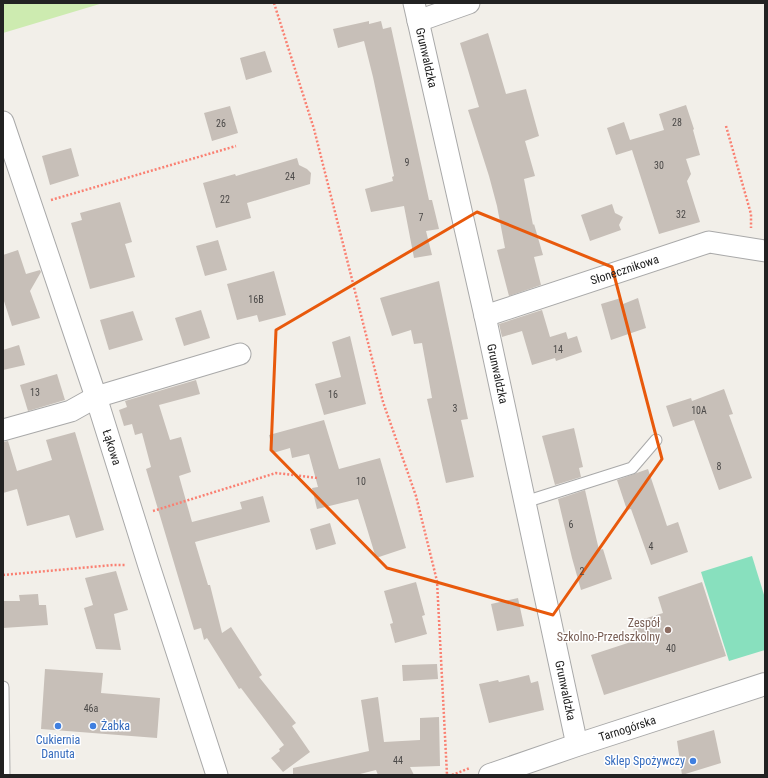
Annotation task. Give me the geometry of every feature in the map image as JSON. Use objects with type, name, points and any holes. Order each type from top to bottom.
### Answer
[{"type":"street","points":[[416,12],[469,3]]},
{"type":"street","name":"Grunwaldzka","points":[[416,12],[485,316],[577,745]]},
{"type":"street","name":"Łąkowa","points":[[3,122],[96,397],[217,775]]},
{"type":"street","name":"Słonecznikowa","points":[[485,316],[709,242],[758,250]]},
{"type":"street","points":[[3,430],[71,411],[96,397],[240,354]]},
{"type":"street","name":"Tarnogórska","points":[[490,775],[765,684]]},
{"type":"lane","points":[[525,502],[632,468],[656,440]]},
{"type":"lane","points":[[3,687],[4,775]]},
{"type":"path","points":[[274,3],[314,129],[383,402],[416,496],[437,581],[447,775]]},
{"type":"path","points":[[726,126],[752,214],[758,250]]},
{"type":"path","points":[[31,206],[236,146]]},
{"type":"path","points":[[134,517],[276,473],[318,478]]},
{"type":"path","points":[[3,575],[113,565],[149,566]]},
{"type":"highlighted area","points":[[477,212],[612,267],[662,459],[553,615],[387,568],[271,450],[276,330]]},
{"type":"green space","points":[[3,3],[103,3],[3,33]]},
{"type":"green space","points":[[752,556],[765,598],[765,650],[729,661],[701,572]]},
{"type":"building","points":[[369,21],[369,24],[381,21],[383,29],[391,27],[429,200],[432,200],[439,229],[426,231],[432,255],[414,258],[404,206],[371,212],[365,189],[393,181],[392,177],[394,176],[364,41],[338,48],[333,29]]},
{"type":"building","points":[[488,33],[506,94],[526,89],[539,136],[525,141],[535,176],[524,179],[533,225],[534,224],[543,255],[534,257],[541,285],[509,296],[497,250],[505,248],[497,206],[468,110],[479,107],[460,43]]},
{"type":"building","points":[[265,51],[272,72],[246,80],[240,58]]},
{"type":"building","points":[[686,105],[694,129],[700,155],[686,159],[691,174],[687,181],[700,222],[659,234],[632,150],[616,155],[607,128],[624,122],[630,140],[664,130],[659,114]]},
{"type":"building","points":[[230,106],[238,133],[212,141],[204,113]]},
{"type":"building","points":[[71,148],[79,176],[50,185],[42,156]]},
{"type":"building","points":[[297,158],[299,165],[311,173],[310,184],[247,203],[251,218],[216,228],[203,183],[235,174],[236,176]]},
{"type":"building","points":[[120,202],[132,242],[125,244],[135,277],[90,289],[71,223],[82,220],[80,213]]},
{"type":"building","points":[[612,204],[615,213],[623,217],[619,225],[621,230],[590,241],[581,215]]},
{"type":"building","points":[[218,240],[227,270],[205,276],[196,246]]},
{"type":"building","points":[[18,250],[26,274],[40,270],[41,272],[30,291],[40,318],[12,326],[3,298],[3,255]]},
{"type":"building","points":[[274,271],[286,315],[259,322],[257,315],[237,320],[227,284]]},
{"type":"building","points":[[439,281],[468,419],[461,420],[474,477],[446,483],[427,399],[432,398],[422,343],[414,344],[411,330],[392,336],[380,298]]},
{"type":"building","points":[[621,298],[623,304],[638,298],[646,328],[611,340],[601,304]]},
{"type":"building","points":[[201,310],[210,338],[184,346],[175,318]]},
{"type":"building","points":[[542,310],[550,337],[566,332],[568,339],[577,336],[582,352],[556,361],[555,358],[532,365],[522,331],[502,337],[499,324]]},
{"type":"building","points":[[133,311],[143,340],[109,350],[100,320]]},
{"type":"building","points":[[350,336],[366,404],[324,415],[315,384],[341,377],[332,342]]},
{"type":"building","points":[[19,345],[25,365],[3,370],[3,350]]},
{"type":"building","points":[[57,374],[65,400],[28,411],[20,385]]},
{"type":"building","points":[[196,380],[200,394],[159,405],[170,440],[181,437],[191,472],[179,476],[192,522],[242,509],[240,502],[263,496],[270,522],[195,542],[208,585],[210,585],[222,633],[231,627],[262,675],[259,677],[296,723],[292,726],[310,752],[283,772],[271,758],[280,751],[279,749],[284,745],[241,688],[239,689],[207,638],[204,640],[201,628],[194,630],[146,469],[151,467],[142,433],[135,435],[132,424],[124,426],[119,410],[127,407],[125,401]]},
{"type":"building","points":[[724,389],[733,414],[729,415],[752,478],[719,490],[694,420],[673,427],[666,406],[691,398],[692,401]]},
{"type":"building","points":[[324,420],[339,469],[380,458],[406,548],[376,558],[358,499],[317,509],[312,488],[318,487],[309,454],[292,458],[290,448],[273,453],[269,435]]},
{"type":"building","points":[[574,428],[583,467],[579,468],[581,477],[555,485],[542,436]]},
{"type":"building","points":[[75,432],[104,530],[76,538],[69,515],[27,526],[17,489],[3,493],[3,442],[8,441],[17,471],[52,460],[46,440]]},
{"type":"building","points":[[648,469],[667,526],[678,522],[688,552],[651,565],[631,509],[627,510],[617,480]]},
{"type":"building","points":[[585,490],[599,550],[603,549],[612,579],[581,590],[558,499]]},
{"type":"building","points":[[330,523],[336,544],[316,550],[310,529]]},
{"type":"building","points":[[116,571],[128,610],[114,614],[121,650],[96,649],[84,608],[93,605],[85,578]]},
{"type":"building","points":[[416,582],[425,615],[422,616],[427,634],[395,643],[390,624],[393,623],[384,591]]},
{"type":"building","points":[[702,582],[726,656],[604,695],[591,655],[637,640],[631,623],[663,613],[658,597]]},
{"type":"building","points":[[38,594],[39,605],[46,605],[48,625],[3,628],[3,601],[20,601],[19,595]]},
{"type":"building","points":[[518,598],[524,626],[497,631],[491,604]]},
{"type":"building","points":[[437,664],[438,679],[403,681],[402,665]]},
{"type":"building","points":[[45,669],[103,673],[101,693],[160,698],[157,738],[41,729]]},
{"type":"building","points":[[529,675],[531,683],[538,681],[544,710],[489,723],[479,684],[498,680],[499,682]]},
{"type":"building","points":[[378,697],[384,742],[420,740],[420,718],[439,717],[440,766],[410,767],[414,775],[378,775],[376,770],[356,775],[293,775],[293,768],[369,751],[361,700]]},
{"type":"building","points":[[714,730],[721,763],[682,775],[677,741]]},
{"type":"place","name":"Zespół Szkolno-Przedszkolny","points":[[668,630]]},
{"type":"place","name":"Cukiernia Danuta","points":[[58,726]]},
{"type":"place","name":"Żabka","points":[[93,726]]},
{"type":"place","name":"Sklep Spożywczy","points":[[693,761]]}]
